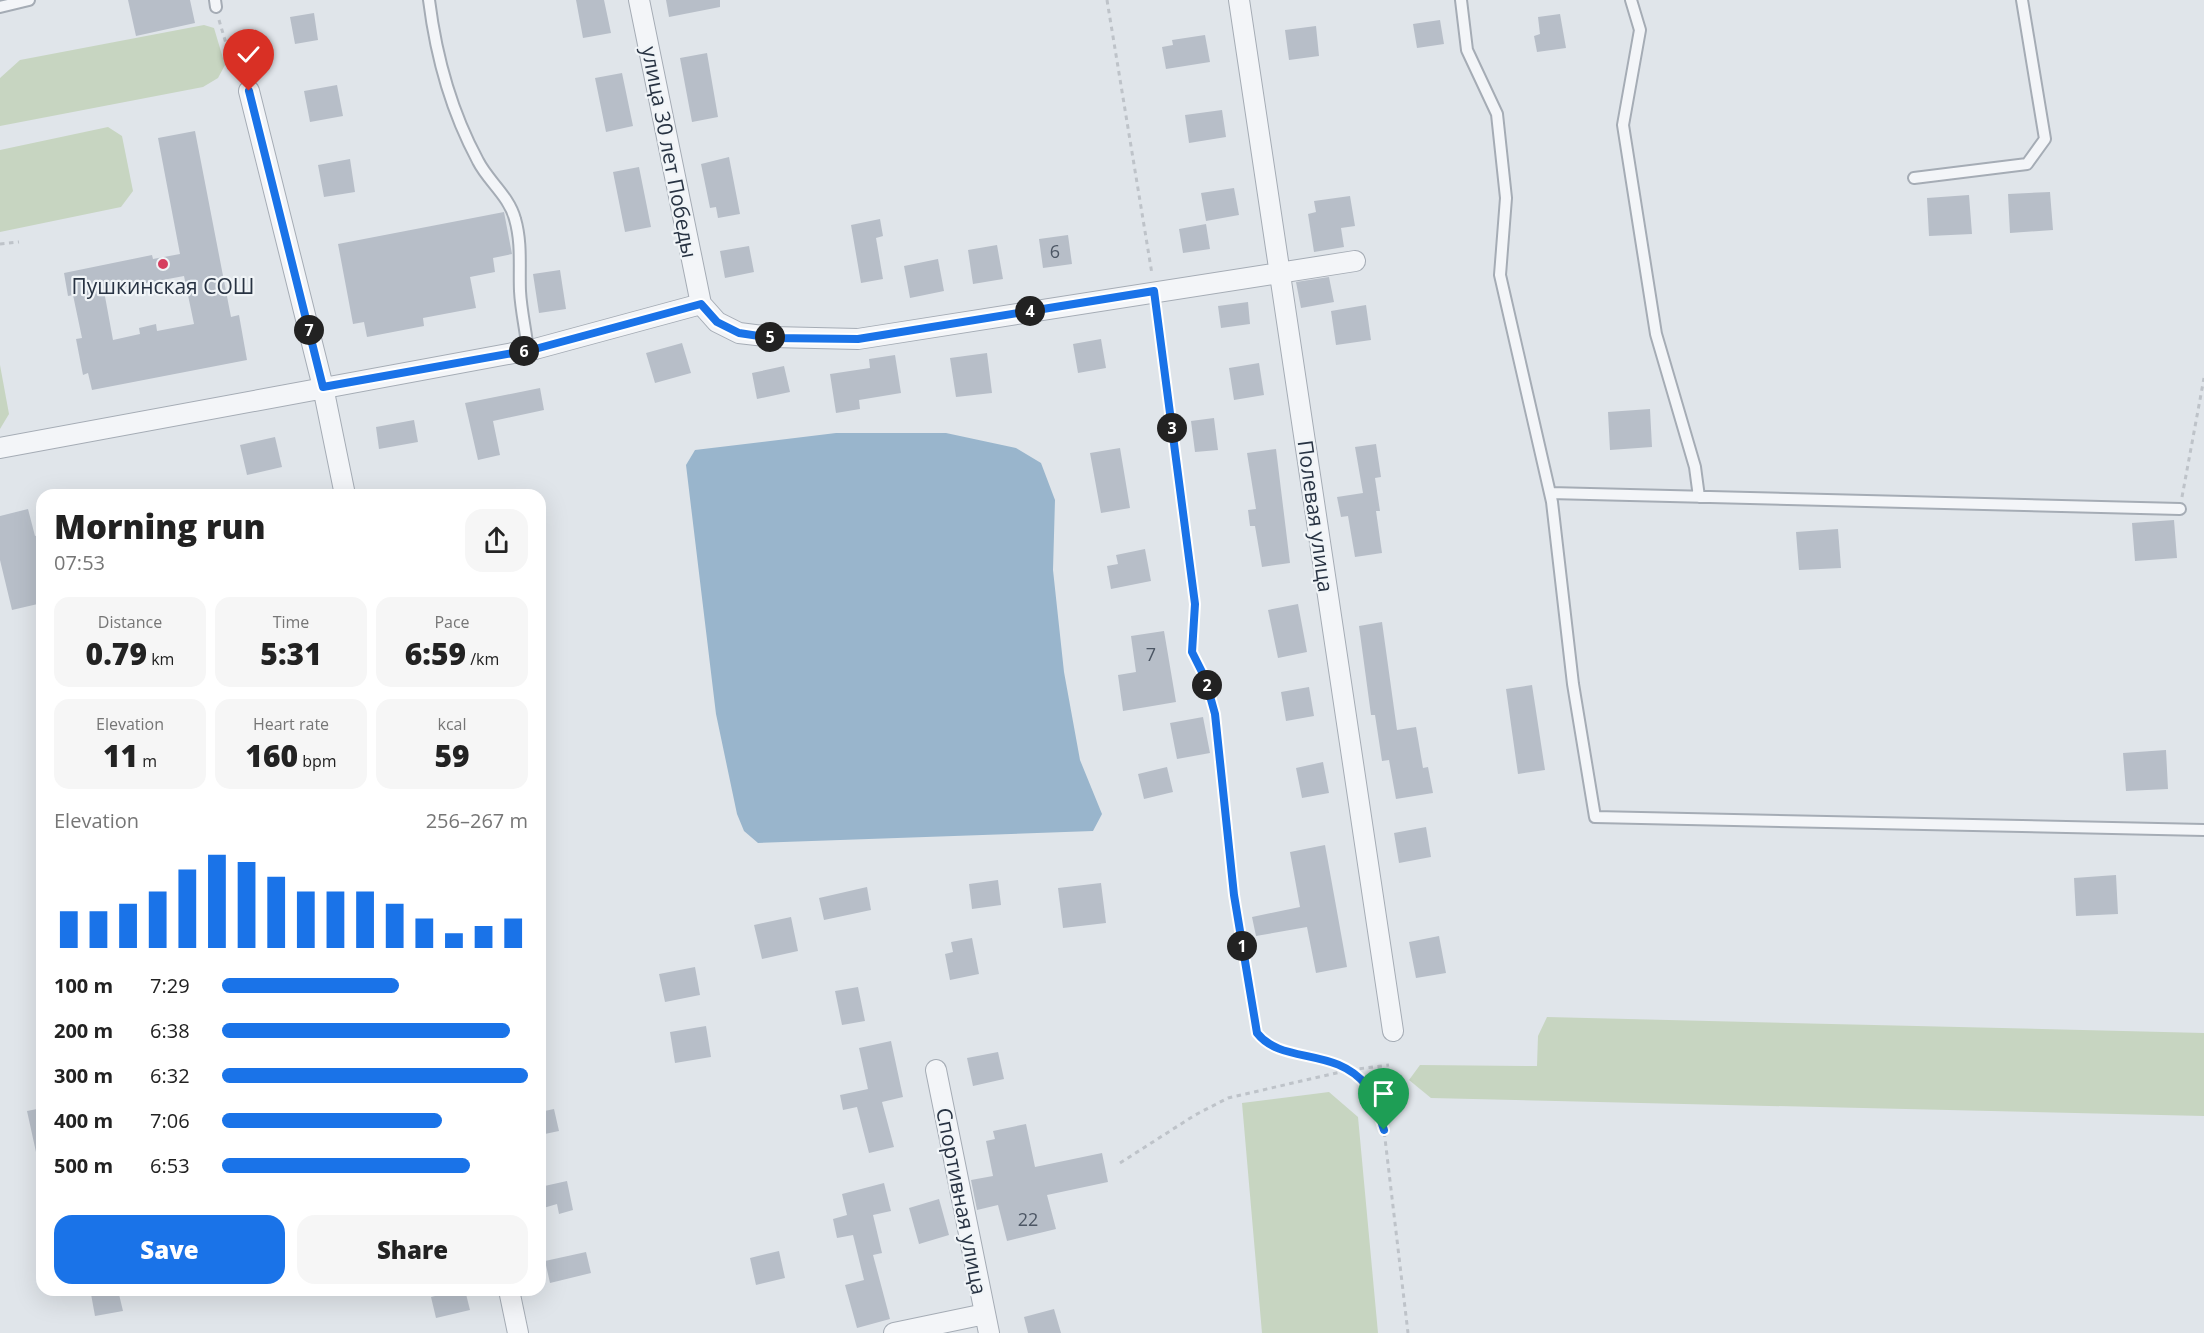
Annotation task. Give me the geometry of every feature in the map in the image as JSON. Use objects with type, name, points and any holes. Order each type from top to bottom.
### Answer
[{"type":"street","name":"улица 30 лет Победы","points":[[639,0],[701,304]]},
{"type":"street","name":"Полевая улица","points":[[1239,0],[1393,1031]]},
{"type":"street","points":[[249,91],[323,387],[344,489]]},
{"type":"street","points":[[0,448],[528,351],[701,304],[717,322],[739,333],[772,338],[858,339],[1355,261]]},
{"type":"street","name":"Спортивная улица","points":[[936,1070],[987,1324]]},
{"type":"street","points":[[510,1296],[518,1333]]},
{"type":"street","points":[[894,1333],[987,1324]]},
{"type":"lane","points":[[0,7],[29,0]]},
{"type":"lane","points":[[429,0],[434,40],[460,126],[480,165],[507,202],[515,218],[522,257],[520,292],[528,351]]},
{"type":"lane","points":[[1461,0],[1467,50],[1497,114],[1506,198],[1500,275],[1550,493],[1573,684],[1595,817],[2204,830]]},
{"type":"lane","points":[[1631,0],[1640,30],[1623,125],[1656,334],[1695,467],[1698,497]]},
{"type":"lane","points":[[1914,178],[2027,164],[2045,139],[2022,0]]},
{"type":"lane","points":[[1550,493],[2180,509]]},
{"type":"path","points":[[1107,0],[1154,291],[1195,604],[1192,652],[1205,678],[1215,714],[1234,895],[1257,1033],[1267,1046],[1336,1062],[1369,1088],[1384,1130],[1408,1333]]},
{"type":"path","points":[[216,3],[234,70],[249,91]]},
{"type":"path","points":[[0,244],[19,242]]},
{"type":"path","points":[[2180,509],[2204,378]]},
{"type":"path","points":[[1120,1163],[1195,1115],[1228,1098],[1349,1070],[1389,1065]]},
{"type":"green space","points":[[204,25],[214,28],[225,65],[218,78],[203,87],[0,126],[0,78],[20,60]]},
{"type":"green space","points":[[108,127],[122,136],[133,191],[121,207],[0,232],[0,150]]},
{"type":"green space","points":[[0,365],[9,414],[0,429]]},
{"type":"green space","points":[[1547,1017],[2204,1033],[2204,1116],[1431,1098],[1409,1080],[1420,1065],[1537,1066],[1538,1036]]},
{"type":"green space","points":[[1329,1092],[1358,1117],[1378,1333],[1262,1333],[1242,1103]]},
{"type":"water","points":[[836,433],[946,433],[1016,448],[1041,463],[1055,500],[1053,570],[1064,672],[1080,760],[1102,814],[1093,831],[758,843],[744,831],[737,814],[716,714],[686,465],[695,450]]},
{"type":"building","points":[[128,0],[190,0],[195,23],[136,36]]},
{"type":"building","points":[[576,0],[604,0],[611,33],[583,38]]},
{"type":"building","points":[[666,0],[720,0],[720,7],[669,17]]},
{"type":"building","points":[[314,13],[318,40],[295,44],[290,17]]},
{"type":"building","points":[[1560,14],[1566,48],[1537,52],[1534,36],[1540,34],[1538,17]]},
{"type":"building","points":[[1440,20],[1444,44],[1417,48],[1413,24]]},
{"type":"building","points":[[1316,26],[1319,56],[1289,60],[1285,30]]},
{"type":"building","points":[[1205,35],[1210,62],[1166,69],[1162,47],[1173,45],[1172,40]]},
{"type":"building","points":[[707,53],[718,117],[692,122],[680,58]]},
{"type":"building","points":[[622,73],[633,126],[606,132],[595,78]]},
{"type":"building","points":[[337,85],[343,116],[310,122],[304,91]]},
{"type":"building","points":[[1222,110],[1226,137],[1189,143],[1185,115]]},
{"type":"building","name":"Пушкинская СОШ","points":[[195,131],[231,317],[239,315],[247,360],[92,390],[88,373],[83,375],[76,339],[82,338],[73,295],[68,296],[64,273],[152,255],[153,259],[180,254],[158,138]],"holes":[[[184,276],[194,324],[157,331],[156,324],[139,328],[140,334],[113,340],[104,291]]]},
{"type":"building","points":[[729,157],[740,214],[718,218],[716,207],[710,208],[701,164]]},
{"type":"building","points":[[350,159],[355,192],[324,197],[318,165]]},
{"type":"building","points":[[639,167],[651,227],[625,232],[613,172]]},
{"type":"building","points":[[1234,188],[1239,215],[1206,221],[1201,193]]},
{"type":"building","points":[[2050,192],[2053,230],[2010,233],[2008,194]]},
{"type":"building","points":[[1969,195],[1972,234],[1929,236],[1927,198]]},
{"type":"building","points":[[1350,196],[1355,226],[1341,228],[1344,247],[1314,252],[1308,214],[1316,212],[1314,201]]},
{"type":"building","points":[[504,212],[512,254],[493,258],[495,272],[470,277],[476,308],[423,318],[424,326],[367,337],[364,322],[353,324],[338,244]]},
{"type":"building","points":[[880,219],[883,236],[876,238],[883,279],[861,283],[851,225]]},
{"type":"building","points":[[1206,224],[1210,249],[1183,253],[1179,229]]},
{"type":"building","points":[[1068,235],[1072,264],[1043,268],[1039,239]]},
{"type":"building","points":[[997,245],[1003,279],[973,284],[968,250]]},
{"type":"building","points":[[749,246],[754,272],[725,278],[720,251]]},
{"type":"building","points":[[938,259],[944,291],[910,298],[904,266]]},
{"type":"building","points":[[560,270],[566,309],[539,313],[533,274]]},
{"type":"building","points":[[1329,277],[1334,302],[1301,308],[1296,282]]},
{"type":"building","points":[[1248,302],[1250,324],[1221,328],[1218,306]]},
{"type":"building","points":[[1366,305],[1371,340],[1336,345],[1331,311]]},
{"type":"building","points":[[1101,339],[1106,368],[1078,373],[1073,344]]},
{"type":"building","points":[[682,343],[691,373],[655,383],[646,353]]},
{"type":"building","points":[[987,353],[992,393],[956,397],[950,358]]},
{"type":"building","points":[[895,355],[901,393],[859,400],[860,409],[836,413],[830,374],[870,368],[869,359]]},
{"type":"building","points":[[1259,363],[1264,395],[1234,400],[1229,368]]},
{"type":"building","points":[[784,366],[790,392],[757,399],[752,373]]},
{"type":"building","points":[[540,388],[544,410],[493,421],[500,455],[478,460],[465,403]]},
{"type":"building","points":[[1650,409],[1652,447],[1610,450],[1608,412]]},
{"type":"building","points":[[1214,418],[1218,450],[1195,452],[1191,421]]},
{"type":"building","points":[[414,420],[418,442],[379,449],[376,427]]},
{"type":"building","points":[[275,437],[282,467],[247,475],[240,445]]},
{"type":"building","points":[[1376,444],[1381,477],[1375,478],[1380,511],[1376,511],[1382,553],[1355,557],[1348,516],[1341,517],[1337,497],[1363,493],[1355,447]]},
{"type":"building","points":[[1120,448],[1130,508],[1101,513],[1090,453]]},
{"type":"building","points":[[1276,449],[1290,563],[1262,567],[1255,526],[1250,526],[1248,510],[1256,509],[1247,453]]},
{"type":"building","points":[[28,509],[36,536],[36,604],[12,610],[0,560],[0,516]]},
{"type":"building","points":[[2174,520],[2177,558],[2135,561],[2132,523]]},
{"type":"building","points":[[1838,529],[1841,568],[1799,570],[1796,532]]},
{"type":"building","points":[[1145,549],[1151,581],[1111,589],[1107,566],[1118,564],[1116,555]]},
{"type":"building","points":[[1298,604],[1307,652],[1278,658],[1268,610]]},
{"type":"building","points":[[1382,622],[1397,730],[1416,727],[1423,768],[1428,767],[1433,793],[1396,799],[1389,760],[1382,761],[1375,715],[1371,715],[1359,626]]},
{"type":"building","points":[[1164,631],[1176,702],[1123,711],[1118,675],[1136,672],[1131,636]]},
{"type":"building","points":[[1532,685],[1545,770],[1518,774],[1506,689]]},
{"type":"building","points":[[1309,687],[1314,716],[1286,721],[1281,692]]},
{"type":"building","points":[[1203,717],[1210,753],[1177,759],[1170,723]]},
{"type":"building","points":[[2166,750],[2168,789],[2126,791],[2123,753]]},
{"type":"building","points":[[1323,762],[1329,793],[1302,798],[1296,768]]},
{"type":"building","points":[[1167,767],[1173,792],[1144,799],[1138,774]]},
{"type":"building","points":[[1426,827],[1431,857],[1399,863],[1394,833]]},
{"type":"building","points":[[1325,845],[1347,967],[1316,973],[1307,927],[1256,936],[1252,917],[1300,907],[1290,852]]},
{"type":"building","points":[[2116,875],[2118,914],[2076,916],[2074,878]]},
{"type":"building","points":[[998,880],[1001,905],[972,909],[969,884]]},
{"type":"building","points":[[1101,883],[1106,923],[1063,928],[1058,888]]},
{"type":"building","points":[[867,887],[871,910],[824,920],[819,898]]},
{"type":"building","points":[[791,917],[798,951],[762,959],[754,925]]},
{"type":"building","points":[[1439,936],[1446,973],[1416,978],[1409,942]]},
{"type":"building","points":[[972,938],[979,974],[950,980],[945,954],[953,952],[951,942]]},
{"type":"building","points":[[695,967],[700,995],[665,1002],[659,974]]},
{"type":"building","points":[[858,987],[865,1021],[842,1025],[835,991]]},
{"type":"building","points":[[706,1026],[711,1057],[675,1063],[670,1032]]},
{"type":"building","points":[[891,1041],[903,1097],[882,1102],[894,1147],[869,1153],[857,1107],[843,1110],[840,1095],[868,1089],[859,1048]]},
{"type":"building","points":[[998,1052],[1004,1079],[973,1086],[967,1058]]},
{"type":"building","points":[[36,1109],[36,1152],[27,1111]]},
{"type":"building","points":[[554,1109],[559,1131],[546,1134],[546,1111]]},
{"type":"building","points":[[1026,1124],[1035,1167],[1102,1153],[1108,1182],[1047,1195],[1056,1229],[1007,1241],[998,1205],[977,1210],[971,1180],[993,1176],[986,1141],[995,1139],[993,1131]]},
{"type":"building","points":[[567,1181],[573,1210],[559,1214],[557,1204],[546,1207],[546,1186]]},
{"type":"building","points":[[884,1183],[891,1211],[873,1215],[882,1253],[873,1255],[890,1319],[857,1328],[845,1285],[864,1280],[853,1235],[837,1238],[833,1219],[847,1215],[842,1194]]},
{"type":"building","points":[[939,1199],[949,1235],[919,1244],[909,1208]]},
{"type":"building","points":[[779,1251],[785,1278],[756,1285],[750,1258]]},
{"type":"building","points":[[586,1252],[591,1273],[550,1283],[546,1261]]},
{"type":"building","points":[[91,1296],[119,1296],[123,1311],[95,1316]]},
{"type":"building","points":[[466,1296],[470,1310],[436,1318],[431,1297]]},
{"type":"building","points":[[1054,1309],[1061,1333],[1028,1333],[1024,1317]]},
{"type":"place","name":"Пушкинская СОШ","points":[[163,264]]},
{"type":"route","points":[[249,91],[323,387],[535,349],[701,304],[717,322],[739,333],[772,338],[858,339],[1154,291],[1195,604],[1192,652],[1205,678],[1215,714],[1234,895],[1257,1033],[1267,1046],[1336,1062],[1356,1074],[1369,1088],[1384,1130]]}]
